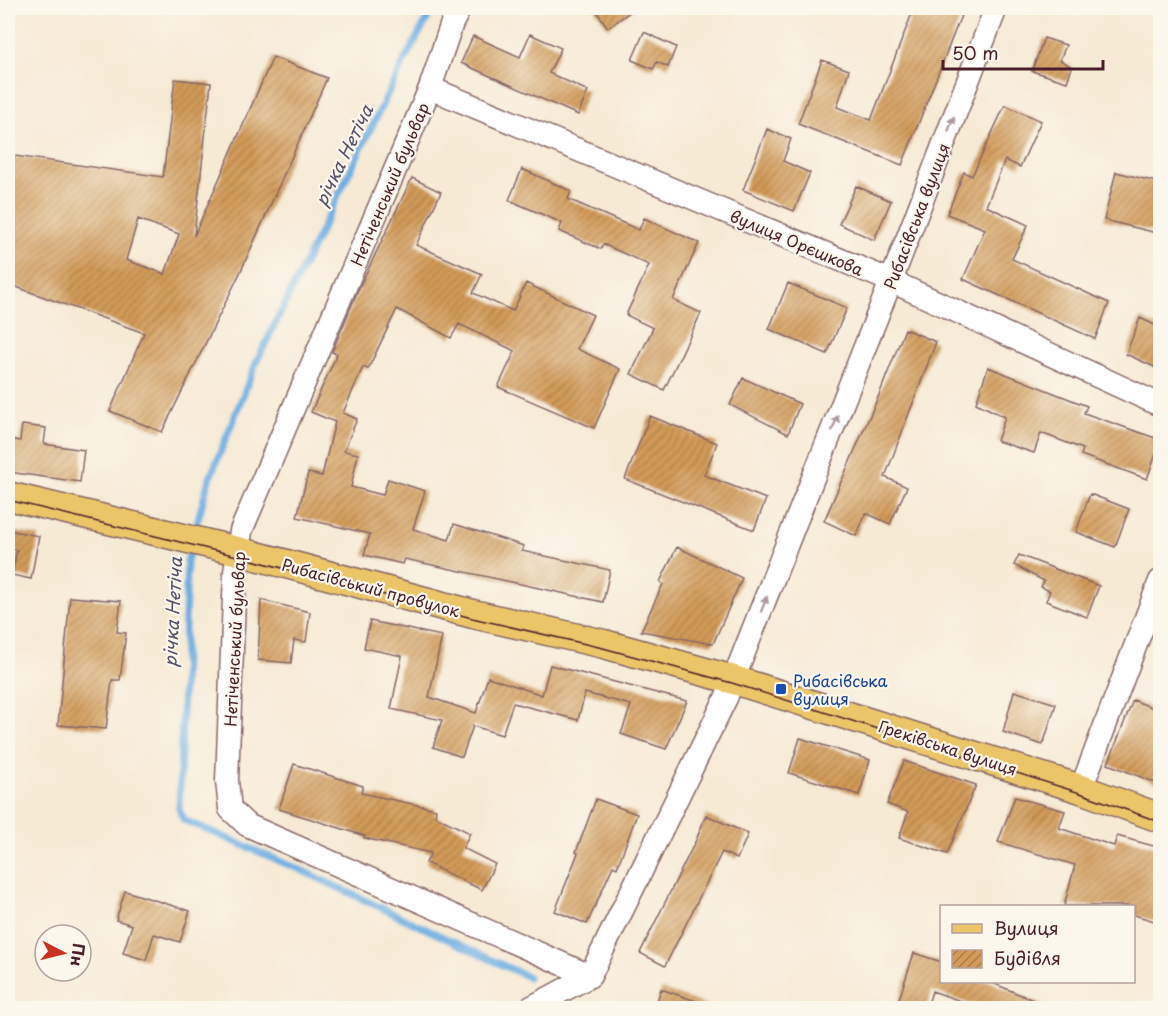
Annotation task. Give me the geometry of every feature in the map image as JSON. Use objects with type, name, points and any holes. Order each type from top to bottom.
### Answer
[{"type":"main road","name":"Рибасівський провулок","points":[[8,496],[238,551],[473,614],[604,644],[738,669]]},
{"type":"main road","name":"Греківська вулиця","points":[[738,669],[1161,818]]},
{"type":"street","name":"Нетіченський бульвар","points":[[460,8],[452,23],[430,88],[241,531],[235,572],[227,781],[230,809],[247,825],[590,976]]},
{"type":"street","name":"Рибасівська вулиця","points":[[738,669],[996,8]]},
{"type":"street","name":"вулиця Орєшкова","points":[[430,88],[891,281],[1161,405]]},
{"type":"street","points":[[1081,789],[1161,581]]},
{"type":"street","points":[[530,1008],[590,976],[738,669]]},
{"type":"building","points":[[594,8],[635,8],[608,28]]},
{"type":"building","points":[[914,8],[964,8],[902,165],[798,124],[822,60],[849,70],[837,107],[871,120]]},
{"type":"building","points":[[644,32],[676,47],[668,67],[657,62],[653,69],[632,60]]},
{"type":"building","points":[[530,34],[561,48],[549,73],[588,91],[578,115],[461,63],[473,36],[520,57]]},
{"type":"building","points":[[1044,38],[1066,45],[1060,60],[1072,67],[1067,82],[1032,71]]},
{"type":"building","points":[[273,57],[327,78],[240,273],[162,432],[110,411],[144,333],[8,284],[8,155],[163,177],[175,79],[211,83],[194,236]],"holes":[[[138,219],[179,234],[165,274],[126,260]]]},
{"type":"building","points":[[1005,105],[1041,121],[1020,167],[1005,160],[986,206],[1028,225],[1012,259],[1109,303],[1095,339],[963,279],[985,229],[947,214],[964,172],[972,176]]},
{"type":"building","points":[[767,129],[791,139],[783,161],[810,173],[794,211],[743,190]]},
{"type":"building","points":[[522,169],[571,191],[568,199],[639,230],[644,218],[699,243],[673,300],[701,313],[664,390],[631,374],[653,328],[626,315],[649,265],[603,244],[601,249],[559,231],[562,223],[509,200]]},
{"type":"building","points":[[1116,172],[1161,183],[1161,234],[1104,220]]},
{"type":"building","points":[[412,178],[441,192],[416,245],[482,274],[473,293],[513,311],[526,283],[593,315],[577,349],[620,369],[594,428],[498,387],[515,351],[459,324],[451,338],[397,309],[368,369],[363,367],[343,413],[357,419],[344,451],[358,454],[351,487],[383,495],[388,479],[425,491],[413,529],[449,540],[454,524],[524,546],[522,551],[610,570],[603,602],[405,559],[403,564],[364,555],[370,534],[297,517],[308,473],[322,476],[335,422],[311,412],[337,354],[332,352],[360,286]]},
{"type":"building","points":[[856,186],[891,201],[874,240],[839,224]]},
{"type":"building","points":[[788,283],[847,308],[827,354],[769,329]]},
{"type":"building","points":[[1140,318],[1161,328],[1161,370],[1126,354]]},
{"type":"building","points":[[905,329],[936,342],[885,477],[907,487],[890,524],[866,513],[856,536],[824,521]]},
{"type":"building","points":[[988,367],[1087,406],[1084,413],[1161,440],[1147,479],[1081,455],[1083,449],[1041,433],[1034,453],[997,441],[1005,417],[976,403]]},
{"type":"building","points":[[743,378],[800,404],[788,434],[730,405]]},
{"type":"building","points":[[650,416],[717,443],[704,475],[766,499],[754,530],[625,479]]},
{"type":"building","points":[[22,425],[46,428],[44,444],[84,450],[80,482],[8,472],[8,439],[20,441]]},
{"type":"building","points":[[1090,494],[1129,509],[1115,547],[1076,532]]},
{"type":"building","points":[[8,530],[39,536],[31,579],[12,575],[17,550],[8,548]]},
{"type":"building","points":[[677,547],[742,578],[713,644],[641,631],[663,584],[660,582]]},
{"type":"building","points":[[1019,555],[1099,586],[1087,617],[1046,601],[1050,591],[1041,587],[1044,581],[1014,565]]},
{"type":"building","points":[[70,597],[121,601],[117,632],[126,633],[120,680],[112,680],[106,729],[58,725]]},
{"type":"building","points":[[261,600],[310,612],[306,642],[294,640],[291,663],[258,660]]},
{"type":"building","points":[[370,621],[442,636],[429,697],[476,713],[488,677],[542,695],[550,665],[687,701],[666,749],[621,734],[631,705],[585,693],[578,720],[513,703],[502,735],[473,726],[462,757],[433,747],[442,720],[391,709],[402,656],[364,648]]},
{"type":"building","points":[[1014,691],[1056,704],[1043,745],[1003,732]]},
{"type":"building","points":[[1133,700],[1161,711],[1161,785],[1108,764]]},
{"type":"building","points":[[800,738],[870,760],[859,795],[789,773]]},
{"type":"building","points":[[904,761],[976,785],[947,854],[899,838],[908,812],[887,804]]},
{"type":"building","points":[[294,764],[363,786],[361,793],[436,809],[435,816],[470,833],[463,848],[495,864],[482,890],[426,863],[431,853],[364,838],[365,836],[279,809]]},
{"type":"building","points":[[1015,797],[1065,811],[1059,828],[1114,846],[1117,836],[1161,848],[1161,923],[1135,915],[1135,905],[1064,905],[1075,865],[998,842]]},
{"type":"building","points":[[596,799],[637,814],[617,868],[613,866],[587,924],[555,911]]},
{"type":"building","points":[[706,815],[748,834],[737,859],[722,852],[665,966],[640,953]]},
{"type":"building","points":[[125,891],[190,911],[180,942],[154,934],[146,960],[123,953],[132,925],[116,920]]},
{"type":"building","points":[[914,953],[940,961],[940,983],[993,983],[1052,1008],[981,1008],[932,991],[927,1008],[896,1008]]},
{"type":"building","points":[[661,989],[710,1006],[709,1008],[655,1008]]},
{"type":"waterway","name":"річка Нетіча","points":[[194,534],[208,483],[256,363],[402,65],[433,8]]},
{"type":"waterway","name":"річка Нетіча","points":[[191,545],[187,562],[179,809],[184,820],[303,871],[528,977]]},
{"type":"tram line","points":[[8,500],[237,556],[472,618],[603,648],[732,683],[1080,793],[1160,822]]},
{"type":"place","name":"Рибасівська вулиця","points":[[781,689]]}]
